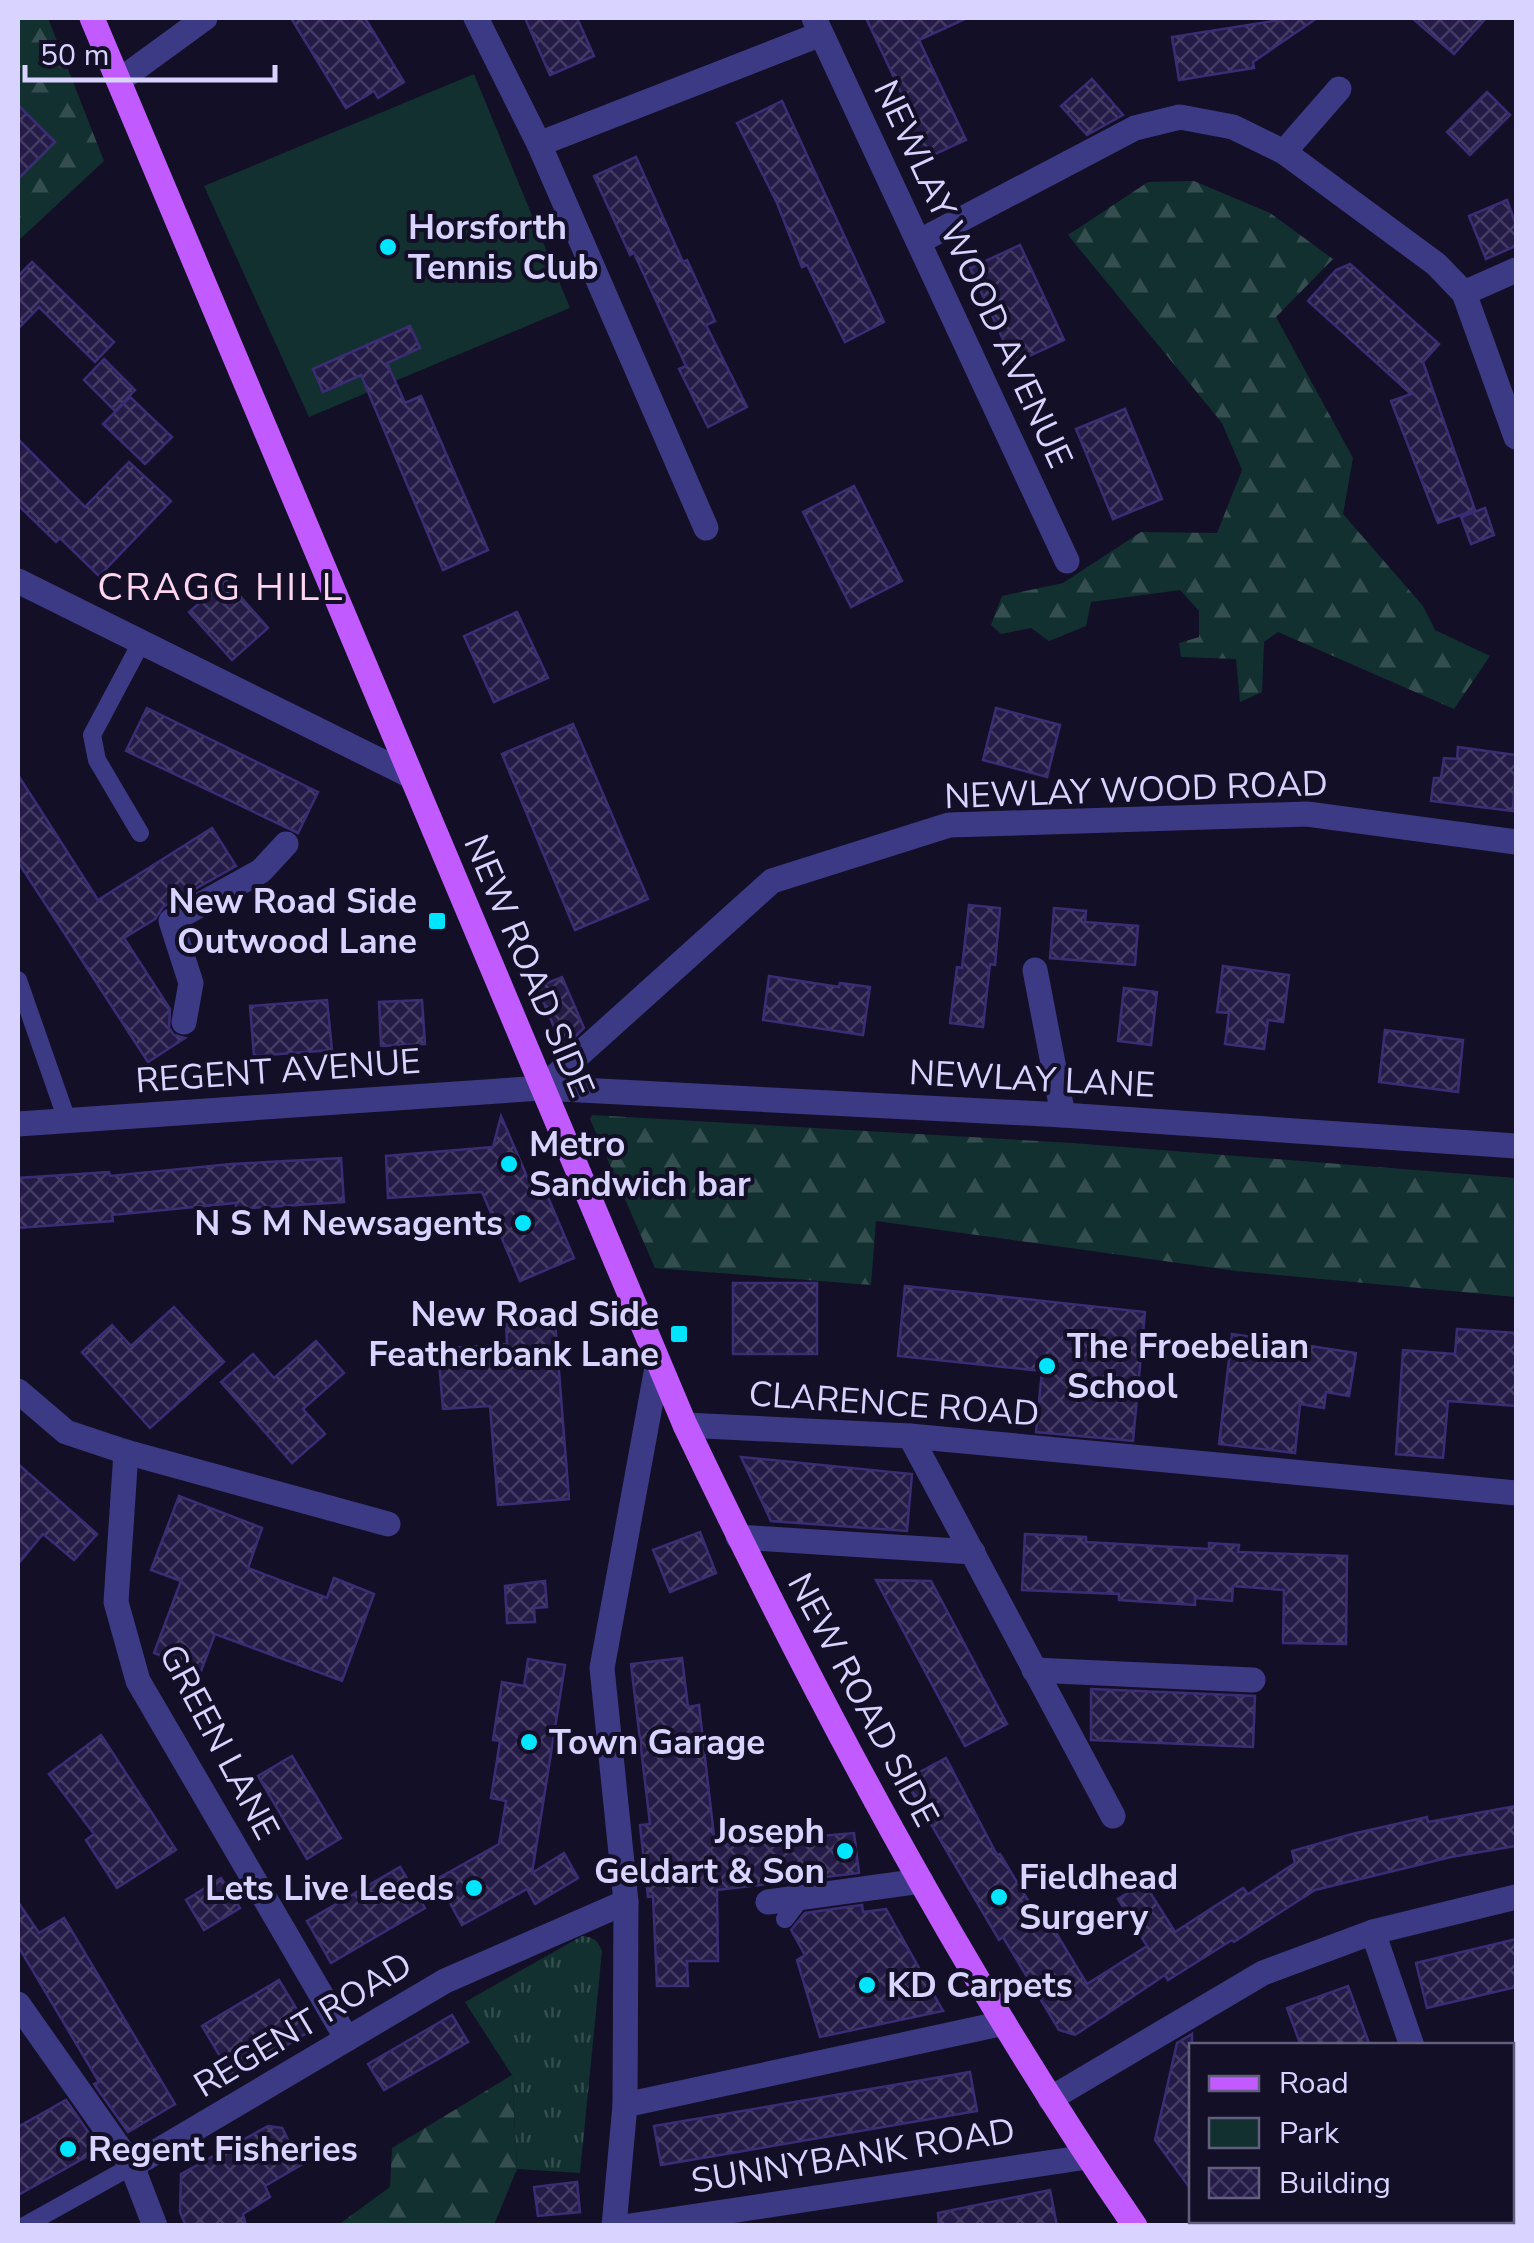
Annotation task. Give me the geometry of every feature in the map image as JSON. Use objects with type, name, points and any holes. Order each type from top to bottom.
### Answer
[{"type":"main road","name":"NEW ROAD SIDE","points":[[92,18],[685,1425],[738,1537],[889,1828],[1050,2099],[1135,2226]]},
{"type":"street","points":[[120,80],[205,18]]},
{"type":"street","points":[[476,18],[539,144],[706,528]]},
{"type":"street","points":[[539,144],[817,26]]},
{"type":"street","name":"NEWLAY WOOD AVENUE","points":[[817,26],[1067,561]]},
{"type":"street","points":[[1284,152],[1340,89]]},
{"type":"street","points":[[920,241],[1135,128],[1180,117],[1233,127],[1284,152],[1436,264],[1464,292],[1516,437]]},
{"type":"street","points":[[1464,292],[1516,270]]},
{"type":"street","points":[[18,581],[410,776]]},
{"type":"street","name":"NEWLAY WOOD ROAD","points":[[542,1088],[772,881],[949,824],[1307,814],[1516,842]]},
{"type":"street","points":[[184,1022],[191,983],[171,921],[261,871],[286,844]]},
{"type":"street","points":[[1035,970],[1063,1115]]},
{"type":"street","name":"NEWLAY LANE","points":[[542,1088],[1063,1115],[1516,1146]]},
{"type":"street","name":"REGENT AVENUE","points":[[18,1124],[542,1088]]},
{"type":"street","points":[[614,2226],[625,2105],[626,1902],[602,1668],[658,1362]]},
{"type":"street","points":[[18,1391],[66,1432],[388,1524]]},
{"type":"street","name":"CLARENCE ROAD","points":[[685,1425],[910,1436],[1516,1492]]},
{"type":"street","points":[[910,1436],[1113,1816]]},
{"type":"street","name":"GREEN LANE","points":[[126,1452],[116,1602],[138,1681],[347,2039]]},
{"type":"street","points":[[738,1537],[973,1552]]},
{"type":"street","points":[[1034,1670],[1253,1680]]},
{"type":"street","points":[[776,1911],[801,1898],[921,1881]]},
{"type":"street","points":[[1050,2099],[1263,1973],[1373,1932],[1516,1897]]},
{"type":"street","name":"REGENT ROAD","points":[[132,2166],[445,1982],[626,1902]]},
{"type":"street","points":[[1373,1932],[1411,2043]]},
{"type":"street","points":[[18,2004],[132,2166],[155,2226]]},
{"type":"street","points":[[625,2105],[1004,2023]]},
{"type":"street","name":"SUNNYBANK ROAD","points":[[630,2226],[1087,2157]]},
{"type":"lane","points":[[140,643],[92,736],[96,760],[140,833]]},
{"type":"lane","points":[[18,980],[67,1120]]},
{"type":"lane","name":"REGENT ROAD","points":[[24,2226],[132,2166]]},
{"type":"green space","points":[[18,18],[48,18],[104,161],[18,241]]},
{"type":"green space","name":"Horsforth Tennis Club","points":[[474,74],[570,308],[309,417],[204,186]]},
{"type":"green space","points":[[1194,181],[1270,213],[1333,259],[1276,317],[1353,458],[1343,514],[1423,606],[1435,630],[1490,656],[1454,709],[1278,632],[1264,642],[1262,692],[1240,702],[1236,659],[1181,657],[1179,643],[1199,637],[1199,611],[1180,590],[1091,602],[1086,626],[1049,641],[1031,628],[1001,634],[991,625],[1002,596],[1063,583],[1141,532],[1217,533],[1242,470],[1222,423],[1068,235],[1148,182]]},
{"type":"green space","points":[[592,1115],[1072,1143],[1516,1178],[1516,1297],[1236,1271],[876,1221],[871,1285],[655,1268],[590,1119]]},
{"type":"green space","points":[[582,1936],[595,1940],[602,1951],[580,2173],[517,2169],[512,2075],[465,2002]]},
{"type":"green space","points":[[512,2075],[517,2169],[494,2225],[338,2225],[390,2187],[392,2148]]},
{"type":"building","points":[[291,18],[365,18],[404,82],[378,98],[374,91],[346,108]]},
{"type":"building","points":[[525,18],[577,18],[594,56],[550,75]]},
{"type":"building","points":[[866,18],[967,18],[919,40],[966,140],[924,159],[899,103],[905,101]]},
{"type":"building","points":[[1292,18],[1317,18],[1253,62],[1254,68],[1179,80],[1172,37]]},
{"type":"building","points":[[1412,18],[1486,18],[1454,54]]},
{"type":"building","points":[[1092,79],[1123,115],[1087,135],[1061,106]]},
{"type":"building","points":[[1487,92],[1510,115],[1470,155],[1447,132]]},
{"type":"building","points":[[782,101],[884,322],[845,342],[807,265],[802,267],[777,203],[737,123]]},
{"type":"building","points":[[18,105],[55,142],[18,179]]},
{"type":"building","points":[[636,157],[683,262],[687,260],[715,321],[706,325],[747,407],[708,427],[679,369],[686,366],[594,176]]},
{"type":"building","points":[[1507,200],[1516,225],[1516,246],[1486,259],[1469,216]]},
{"type":"building","points":[[1020,245],[1064,340],[1014,363],[970,268]]},
{"type":"building","points":[[32,262],[114,342],[95,362],[39,307],[18,329],[18,276]]},
{"type":"building","points":[[1350,264],[1439,344],[1423,362],[1475,510],[1438,523],[1391,401],[1411,394],[1308,301],[1336,270]]},
{"type":"building","points":[[410,326],[420,348],[387,363],[405,403],[421,396],[488,550],[443,570],[361,375],[323,392],[313,369]]},
{"type":"building","points":[[104,359],[135,390],[115,411],[84,380]]},
{"type":"building","points":[[130,397],[172,437],[145,464],[103,424]]},
{"type":"building","points":[[1125,409],[1162,499],[1113,519],[1076,429]]},
{"type":"building","points":[[18,439],[85,507],[129,462],[171,501],[99,576],[18,505]]},
{"type":"building","points":[[854,486],[902,581],[851,607],[803,512]]},
{"type":"building","points":[[1485,508],[1494,535],[1471,544],[1461,517]]},
{"type":"building","points":[[226,580],[268,628],[232,660],[189,612]]},
{"type":"building","points":[[517,612],[548,678],[494,702],[464,636]]},
{"type":"building","points":[[147,708],[318,792],[298,833],[126,751]]},
{"type":"building","points":[[996,708],[1060,725],[1047,777],[983,760]]},
{"type":"building","points":[[573,724],[648,899],[575,930],[502,754]]},
{"type":"building","points":[[1458,747],[1516,755],[1513,811],[1431,801],[1434,778],[1441,778],[1444,758],[1457,759]]},
{"type":"building","points":[[18,775],[98,900],[212,828],[236,866],[163,907],[155,919],[124,938],[170,1009],[169,1028],[174,1035],[185,1038],[148,1062],[18,862]]},
{"type":"building","points":[[969,905],[1000,908],[995,965],[990,964],[983,1027],[950,1023],[957,967],[962,968]]},
{"type":"building","points":[[1054,908],[1086,911],[1085,922],[1138,926],[1135,965],[1050,958]]},
{"type":"building","points":[[1223,966],[1289,975],[1283,1022],[1268,1020],[1264,1049],[1225,1044],[1229,1013],[1217,1012]]},
{"type":"building","points":[[769,976],[839,987],[840,983],[870,987],[863,1035],[763,1020]]},
{"type":"building","points":[[562,977],[584,1028],[563,1048],[537,987]]},
{"type":"building","points":[[1124,988],[1157,992],[1151,1045],[1118,1041]]},
{"type":"building","points":[[327,1000],[332,1050],[254,1056],[250,1006]]},
{"type":"building","points":[[422,1000],[425,1044],[381,1046],[379,1002]]},
{"type":"building","points":[[1385,1030],[1463,1040],[1458,1092],[1379,1082]]},
{"type":"building","points":[[501,1116],[534,1193],[544,1188],[574,1258],[520,1281],[482,1192],[388,1198],[386,1156],[493,1147]]},
{"type":"building","points":[[341,1158],[344,1202],[236,1209],[236,1203],[112,1215],[113,1221],[18,1228],[18,1178],[109,1172],[110,1176]]},
{"type":"building","points":[[733,1283],[817,1283],[817,1354],[733,1354]]},
{"type":"building","points":[[905,1286],[1145,1312],[1133,1441],[1036,1432],[1042,1371],[898,1356]]},
{"type":"building","points":[[174,1307],[224,1362],[150,1428],[82,1352],[112,1325],[131,1346]]},
{"type":"building","points":[[555,1320],[569,1499],[498,1505],[490,1406],[443,1409],[438,1349],[507,1344],[506,1324]]},
{"type":"building","points":[[1457,1329],[1516,1333],[1516,1406],[1448,1401],[1443,1458],[1396,1454],[1403,1350],[1455,1354]]},
{"type":"building","points":[[1232,1334],[1356,1353],[1349,1396],[1326,1392],[1324,1408],[1300,1404],[1295,1453],[1219,1444]]},
{"type":"building","points":[[316,1341],[344,1373],[303,1409],[325,1434],[292,1463],[221,1382],[253,1354],[274,1378]]},
{"type":"building","points":[[741,1457],[912,1474],[907,1531],[771,1521]]},
{"type":"building","points":[[18,1464],[97,1534],[74,1560],[43,1534],[18,1564]]},
{"type":"building","points":[[179,1496],[262,1528],[248,1568],[327,1598],[334,1578],[374,1594],[342,1681],[215,1634],[201,1671],[154,1653],[181,1581],[151,1570]]},
{"type":"building","points":[[700,1532],[716,1573],[670,1592],[653,1550]]},
{"type":"building","points":[[1025,1534],[1086,1537],[1086,1542],[1209,1549],[1209,1543],[1239,1545],[1238,1552],[1347,1556],[1346,1644],[1283,1643],[1284,1590],[1233,1586],[1232,1601],[1195,1598],[1195,1605],[1119,1600],[1119,1594],[1022,1590]]},
{"type":"building","points":[[876,1580],[931,1581],[1007,1724],[965,1746]]},
{"type":"building","points":[[545,1581],[547,1607],[534,1608],[535,1622],[507,1623],[505,1586]]},
{"type":"building","points":[[682,1658],[688,1707],[699,1705],[715,1845],[854,1833],[859,1873],[717,1890],[718,1961],[687,1961],[688,1986],[657,1986],[653,1896],[648,1897],[640,1825],[650,1824],[631,1664]]},
{"type":"building","points":[[528,1659],[565,1665],[532,1873],[564,1853],[578,1878],[535,1904],[527,1889],[462,1925],[437,1879],[499,1844],[506,1801],[491,1798],[500,1741],[493,1740],[502,1682],[524,1686]]},
{"type":"building","points":[[1091,1689],[1255,1696],[1253,1747],[1091,1740]]},
{"type":"building","points":[[101,1735],[176,1850],[117,1888],[86,1840],[94,1834],[49,1774]]},
{"type":"building","points":[[292,1756],[341,1838],[307,1859],[258,1776]]},
{"type":"building","points":[[946,1758],[997,1855],[1000,1854],[1044,1927],[1050,1923],[1087,1984],[1147,1946],[1118,1899],[1144,1883],[1175,1932],[1243,1888],[1248,1894],[1295,1863],[1292,1851],[1352,1834],[1427,1817],[1428,1822],[1516,1806],[1516,1846],[1451,1857],[1315,1890],[1168,1980],[1165,1975],[1075,2035],[1059,2030],[1003,1937],[999,1940],[905,1780]]},
{"type":"building","points":[[400,1867],[425,1908],[331,1963],[307,1921]]},
{"type":"building","points":[[221,1878],[240,1908],[204,1930],[186,1900]]},
{"type":"building","points":[[18,1902],[39,1933],[64,1918],[175,2104],[128,2132],[94,2084],[99,2082],[18,1946]]},
{"type":"building","name":"KD Carpets","points":[[862,1905],[863,1912],[886,1909],[943,2011],[820,2037],[797,1960],[805,1955],[791,1930],[805,1913]]},
{"type":"building","points":[[1516,1939],[1516,1987],[1427,2008],[1416,1963]]},
{"type":"building","points":[[279,1980],[310,2031],[233,2078],[202,2026]]},
{"type":"building","points":[[1348,1986],[1369,2043],[1300,2043],[1287,2008]]},
{"type":"building","points":[[452,2015],[468,2042],[384,2090],[368,2064]]},
{"type":"building","points":[[1192,2034],[1189,2187],[1155,2140],[1177,2043]]},
{"type":"building","points":[[970,2072],[977,2111],[661,2165],[654,2126]]},
{"type":"building","points":[[66,2100],[100,2149],[18,2195],[18,2127]]},
{"type":"building","points":[[268,2126],[282,2128],[301,2165],[265,2186],[270,2197],[243,2214],[246,2226],[186,2226],[180,2212],[181,2174]]},
{"type":"building","points":[[577,2182],[580,2212],[538,2216],[534,2187]]},
{"type":"building","points":[[1050,2190],[1057,2226],[939,2226],[938,2213]]},
{"type":"place","name":"Horsforth Tennis Club","points":[[388,247]]},
{"type":"place","name":"New Road Side Outwood Lane","points":[[437,921]]},
{"type":"place","name":"Metro Sandwich bar","points":[[509,1164]]},
{"type":"place","name":"N S M Newsagents","points":[[523,1223]]},
{"type":"place","name":"New Road Side Featherbank Lane","points":[[679,1334]]},
{"type":"place","name":"The Froebelian School","points":[[1047,1366]]},
{"type":"place","name":"Town Garage","points":[[529,1742]]},
{"type":"place","name":"Joseph Geldart & Son","points":[[845,1851]]},
{"type":"place","name":"Lets Live Leeds","points":[[474,1888]]},
{"type":"place","name":"Fieldhead Surgery","points":[[999,1897]]},
{"type":"place","name":"KD Carpets","points":[[867,1985]]},
{"type":"place","name":"Regent Fisheries","points":[[68,2149]]},
{"type":"district","name":"CRAGG HILL","points":[[221,587]]}]
